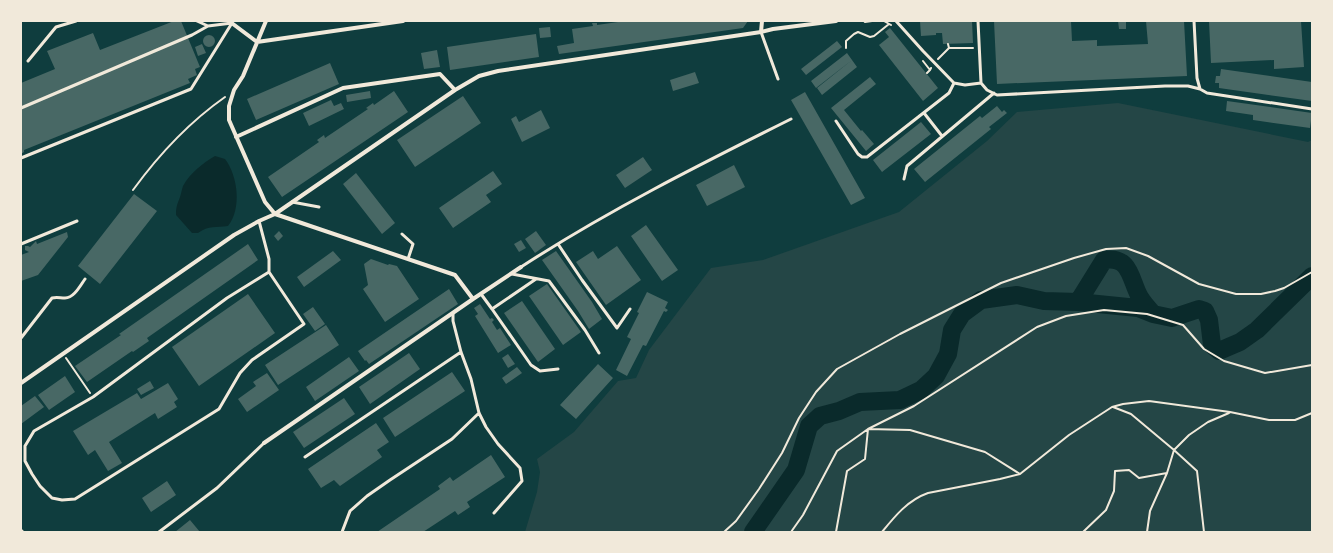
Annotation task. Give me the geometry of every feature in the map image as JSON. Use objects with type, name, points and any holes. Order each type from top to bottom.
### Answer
[{"type":"street","points":[[266,21],[243,76],[234,90],[229,106],[229,120],[265,202],[275,214],[455,275],[473,299]]},
{"type":"street","points":[[230,22],[257,42],[403,21]]},
{"type":"street","points":[[761,32],[762,21]]},
{"type":"street","points":[[21,383],[234,235],[275,214],[456,90],[479,76],[498,71],[773,29],[836,21]]},
{"type":"street","points":[[236,137],[343,88],[440,74],[456,90]]},
{"type":"street","points":[[264,443],[521,267]]},
{"type":"lane","points":[[28,61],[56,27],[76,21]]},
{"type":"lane","points":[[197,21],[208,26]]},
{"type":"lane","points":[[896,21],[954,83],[964,85],[981,83]]},
{"type":"lane","points":[[978,21],[981,83],[987,90],[997,95],[1188,86],[1200,89],[1207,93],[1312,109]]},
{"type":"lane","points":[[1194,21],[1197,78],[1200,89]]},
{"type":"lane","points":[[21,108],[192,36],[208,26],[230,22]]},
{"type":"lane","points":[[21,158],[191,89],[230,22]]},
{"type":"lane","points":[[761,32],[778,79]]},
{"type":"lane","points":[[836,121],[858,154],[862,157],[867,157],[949,93],[954,83]]},
{"type":"lane","points":[[904,179],[907,166],[994,93]]},
{"type":"lane","points":[[924,113],[942,136]]},
{"type":"lane","points":[[521,267],[644,194],[791,119]]},
{"type":"lane","points":[[292,202],[319,207]]},
{"type":"lane","points":[[21,244],[77,221]]},
{"type":"lane","points":[[259,221],[269,259],[269,272],[304,324],[252,360],[240,373],[219,409],[75,499],[62,500],[52,498],[40,486],[25,461],[25,446],[34,430],[93,397],[227,298],[269,272]]},
{"type":"lane","points":[[402,234],[412,244],[408,259]]},
{"type":"lane","points":[[558,244],[617,328],[630,309]]},
{"type":"lane","points":[[512,274],[549,281],[585,330],[599,353]]},
{"type":"lane","points":[[21,338],[52,298],[65,298],[71,296],[85,279]]},
{"type":"lane","points":[[492,309],[536,279]]},
{"type":"lane","points":[[481,294],[531,365],[540,371],[558,369]]},
{"type":"lane","points":[[453,313],[453,321],[461,352],[471,379],[479,413],[486,427],[498,444],[520,468],[522,481],[494,513]]},
{"type":"lane","points":[[306,457],[461,352]]},
{"type":"lane","points":[[342,532],[350,511],[367,496],[452,440],[479,413]]},
{"type":"lane","points":[[159,532],[217,488],[264,443]]},
{"type":"path","points":[[864,21],[872,21]]},
{"type":"path","points":[[884,21],[892,26]]},
{"type":"path","points":[[846,48],[846,41],[854,34],[858,32],[870,37],[874,36],[889,24]]},
{"type":"path","points":[[948,44],[949,48]]},
{"type":"path","points":[[934,63],[949,48],[979,48]]},
{"type":"path","points":[[927,73],[930,70]]},
{"type":"path","points":[[133,190],[153,162],[193,122],[234,90]]},
{"type":"path","points":[[724,532],[736,521],[759,489],[782,453],[799,418],[816,392],[837,369],[900,334],[1001,283],[1074,258],[1106,249],[1126,248],[1148,256],[1199,284],[1236,294],[1261,294],[1275,291],[1284,288],[1312,272]]},
{"type":"path","points":[[790,532],[803,515],[837,452],[868,429],[914,406],[1036,327],[1066,316],[1104,310],[1147,314],[1183,325],[1204,349],[1224,361],[1265,373],[1312,365]]},
{"type":"path","points":[[71,365],[93,397]]},
{"type":"path","points":[[882,532],[899,512],[917,497],[928,493],[1020,474],[1069,435],[1112,407],[1149,401],[1230,412],[1269,420],[1295,420],[1312,413]]},
{"type":"path","points":[[1112,407],[1131,414],[1197,471],[1204,532]]},
{"type":"path","points":[[1148,532],[1150,511],[1167,473],[1174,450],[1189,434],[1208,422],[1230,412]]},
{"type":"path","points":[[868,429],[910,430],[985,452],[1020,474]]},
{"type":"path","points":[[836,532],[847,471],[866,458],[868,429]]},
{"type":"path","points":[[1083,532],[1106,510],[1114,491],[1114,471],[1129,470],[1139,478],[1167,473]]},
{"type":"shaded area","points":[[1118,103],[1308,142],[1312,140],[1312,532],[525,532],[537,492],[540,472],[537,459],[574,432],[618,381],[636,378],[649,350],[711,268],[763,260],[899,212],[987,141],[1017,112]]},
{"type":"shaded area","points":[[215,156],[225,159],[233,174],[237,192],[235,211],[228,226],[209,228],[198,233],[192,233],[176,215],[177,204],[183,186],[189,177],[201,165]]},
{"type":"building","points":[[174,21],[181,21],[200,67],[195,69],[197,75],[188,79],[190,83],[24,150],[21,154],[21,83],[55,69],[47,51],[93,33],[100,50]]},
{"type":"building","points":[[625,21],[748,21],[743,28],[559,54],[557,46],[574,43],[572,29],[593,26],[592,23],[597,23],[597,25]]},
{"type":"building","points":[[920,21],[972,21],[973,43],[943,44],[942,33],[921,36]]},
{"type":"building","points":[[994,21],[1071,21],[1072,41],[1097,40],[1097,46],[1148,44],[1146,21],[1184,21],[1187,76],[997,84]]},
{"type":"building","points":[[1118,21],[1126,21],[1126,29],[1119,29]]},
{"type":"building","points":[[1209,21],[1301,21],[1304,67],[1274,69],[1274,60],[1211,63]]},
{"type":"building","points":[[550,27],[551,37],[540,38],[539,28]]},
{"type":"building","points":[[890,28],[938,88],[923,101],[879,45],[889,37],[885,32]]},
{"type":"building","points":[[536,34],[539,57],[450,70],[447,47]]},
{"type":"building","points":[[207,35],[211,35],[215,41],[211,47],[207,47],[203,43],[203,39]]},
{"type":"building","points":[[837,41],[842,47],[806,75],[801,69]]},
{"type":"building","points":[[202,44],[206,53],[198,56],[195,47]]},
{"type":"building","points":[[437,50],[440,67],[424,69],[421,53]]},
{"type":"building","points":[[847,53],[852,60],[816,88],[811,81]]},
{"type":"building","points":[[852,60],[857,67],[822,95],[817,88]]},
{"type":"building","points":[[330,63],[339,84],[256,120],[247,99]]},
{"type":"building","points":[[1221,69],[1312,82],[1312,101],[1219,88],[1219,83],[1215,83],[1216,76],[1220,76]]},
{"type":"building","points":[[695,72],[699,83],[673,91],[670,80]]},
{"type":"building","points":[[870,77],[876,84],[844,110],[874,144],[866,151],[831,108]]},
{"type":"building","points":[[370,91],[371,98],[347,102],[346,95]]},
{"type":"building","points":[[394,91],[408,112],[282,197],[268,177],[319,142],[317,140],[324,135],[325,138],[368,109],[366,108],[373,103],[374,105]]},
{"type":"building","points":[[805,92],[865,198],[851,205],[791,100]]},
{"type":"building","points":[[463,96],[481,123],[415,167],[397,140]]},
{"type":"building","points":[[331,100],[334,106],[341,103],[344,109],[309,126],[303,113]]},
{"type":"building","points":[[1227,101],[1312,113],[1310,128],[1253,120],[1253,115],[1226,111]]},
{"type":"building","points":[[997,106],[1002,112],[1004,110],[1007,113],[989,127],[991,129],[925,182],[914,169],[980,116],[982,118]]},
{"type":"building","points":[[541,110],[550,128],[522,142],[511,119],[516,116],[519,122]]},
{"type":"building","points":[[921,122],[931,134],[882,172],[873,160]]},
{"type":"building","points":[[643,157],[652,170],[625,188],[616,175]]},
{"type":"building","points":[[734,165],[745,187],[707,206],[696,185]]},
{"type":"building","points":[[493,171],[502,184],[486,195],[491,202],[453,228],[439,208]]},
{"type":"building","points":[[356,173],[395,223],[382,234],[343,184]]},
{"type":"building","points":[[134,194],[157,211],[100,284],[78,266]]},
{"type":"building","points":[[646,225],[678,270],[662,281],[631,236]]},
{"type":"building","points":[[279,231],[283,236],[278,241],[274,236]]},
{"type":"building","points":[[536,231],[546,245],[535,253],[525,239]]},
{"type":"building","points":[[67,232],[68,237],[38,275],[21,281],[21,255],[29,252],[25,250],[25,246],[30,247],[36,241],[37,244]]},
{"type":"building","points":[[521,240],[526,248],[519,252],[514,244]]},
{"type":"building","points":[[248,244],[258,260],[147,338],[149,341],[87,382],[75,366]]},
{"type":"building","points":[[617,246],[641,280],[606,305],[576,262],[593,251],[598,259]]},
{"type":"building","points":[[333,251],[341,260],[304,287],[297,277]]},
{"type":"building","points":[[556,251],[592,302],[602,319],[589,329],[542,260]]},
{"type":"building","points":[[371,259],[388,265],[397,266],[419,299],[385,322],[363,289],[368,285],[364,264]]},
{"type":"building","points":[[547,284],[581,332],[563,345],[529,296]]},
{"type":"building","points":[[449,289],[458,304],[369,364],[366,360],[365,361],[358,351]]},
{"type":"building","points":[[647,292],[668,302],[665,308],[668,310],[666,312],[664,311],[646,346],[643,345],[627,376],[616,370],[631,339],[627,337],[639,313],[637,312]]},
{"type":"building","points":[[248,294],[275,333],[199,386],[172,347]]},
{"type":"building","points":[[522,301],[555,349],[538,362],[504,313]]},
{"type":"building","points":[[480,304],[490,319],[492,318],[494,320],[492,322],[497,330],[500,328],[511,345],[498,353],[475,316],[478,314],[474,308]]},
{"type":"building","points":[[313,307],[325,324],[315,331],[303,314]]},
{"type":"building","points":[[326,325],[339,345],[278,385],[265,365]]},
{"type":"building","points":[[409,353],[420,369],[370,404],[359,387]]},
{"type":"building","points":[[508,354],[515,364],[508,368],[502,358]]},
{"type":"building","points":[[349,357],[359,371],[315,401],[306,387]]},
{"type":"building","points":[[598,364],[613,378],[576,419],[560,405]]},
{"type":"building","points":[[517,367],[522,373],[506,384],[502,378]]},
{"type":"building","points":[[452,372],[465,391],[395,437],[383,418]]},
{"type":"building","points":[[267,373],[279,390],[247,412],[238,399],[256,386],[253,382]]},
{"type":"building","points":[[65,376],[75,392],[49,410],[38,395]]},
{"type":"building","points":[[150,381],[154,388],[141,395],[137,389]]},
{"type":"building","points":[[168,383],[178,399],[174,402],[177,407],[158,419],[155,413],[109,442],[122,463],[108,471],[95,450],[88,455],[73,431],[137,393],[141,399]]},
{"type":"building","points":[[35,396],[44,407],[21,424],[21,406]]},
{"type":"building","points":[[344,398],[355,414],[304,448],[293,432]]},
{"type":"building","points":[[376,423],[389,442],[377,450],[382,457],[340,486],[334,480],[321,488],[308,469]]},
{"type":"building","points":[[491,455],[505,477],[467,502],[470,507],[458,515],[455,511],[423,532],[377,532],[440,489],[438,486],[450,477],[453,481]]},
{"type":"building","points":[[167,481],[176,495],[151,512],[142,498]]},
{"type":"building","points":[[190,520],[200,532],[175,532]]},
{"type":"waterway","points":[[1078,302],[1104,260],[1113,260],[1120,262],[1129,271],[1137,292],[1153,314]]},
{"type":"waterway","points":[[753,532],[796,470],[809,426],[820,416],[839,411],[860,402],[900,400],[921,390],[936,376],[948,354],[952,330],[962,314],[981,300],[1017,295],[1044,301],[1078,302],[1138,308],[1153,314],[1172,318],[1199,309],[1205,311],[1209,320],[1212,345],[1219,351],[1240,342],[1257,330],[1312,276]]}]
